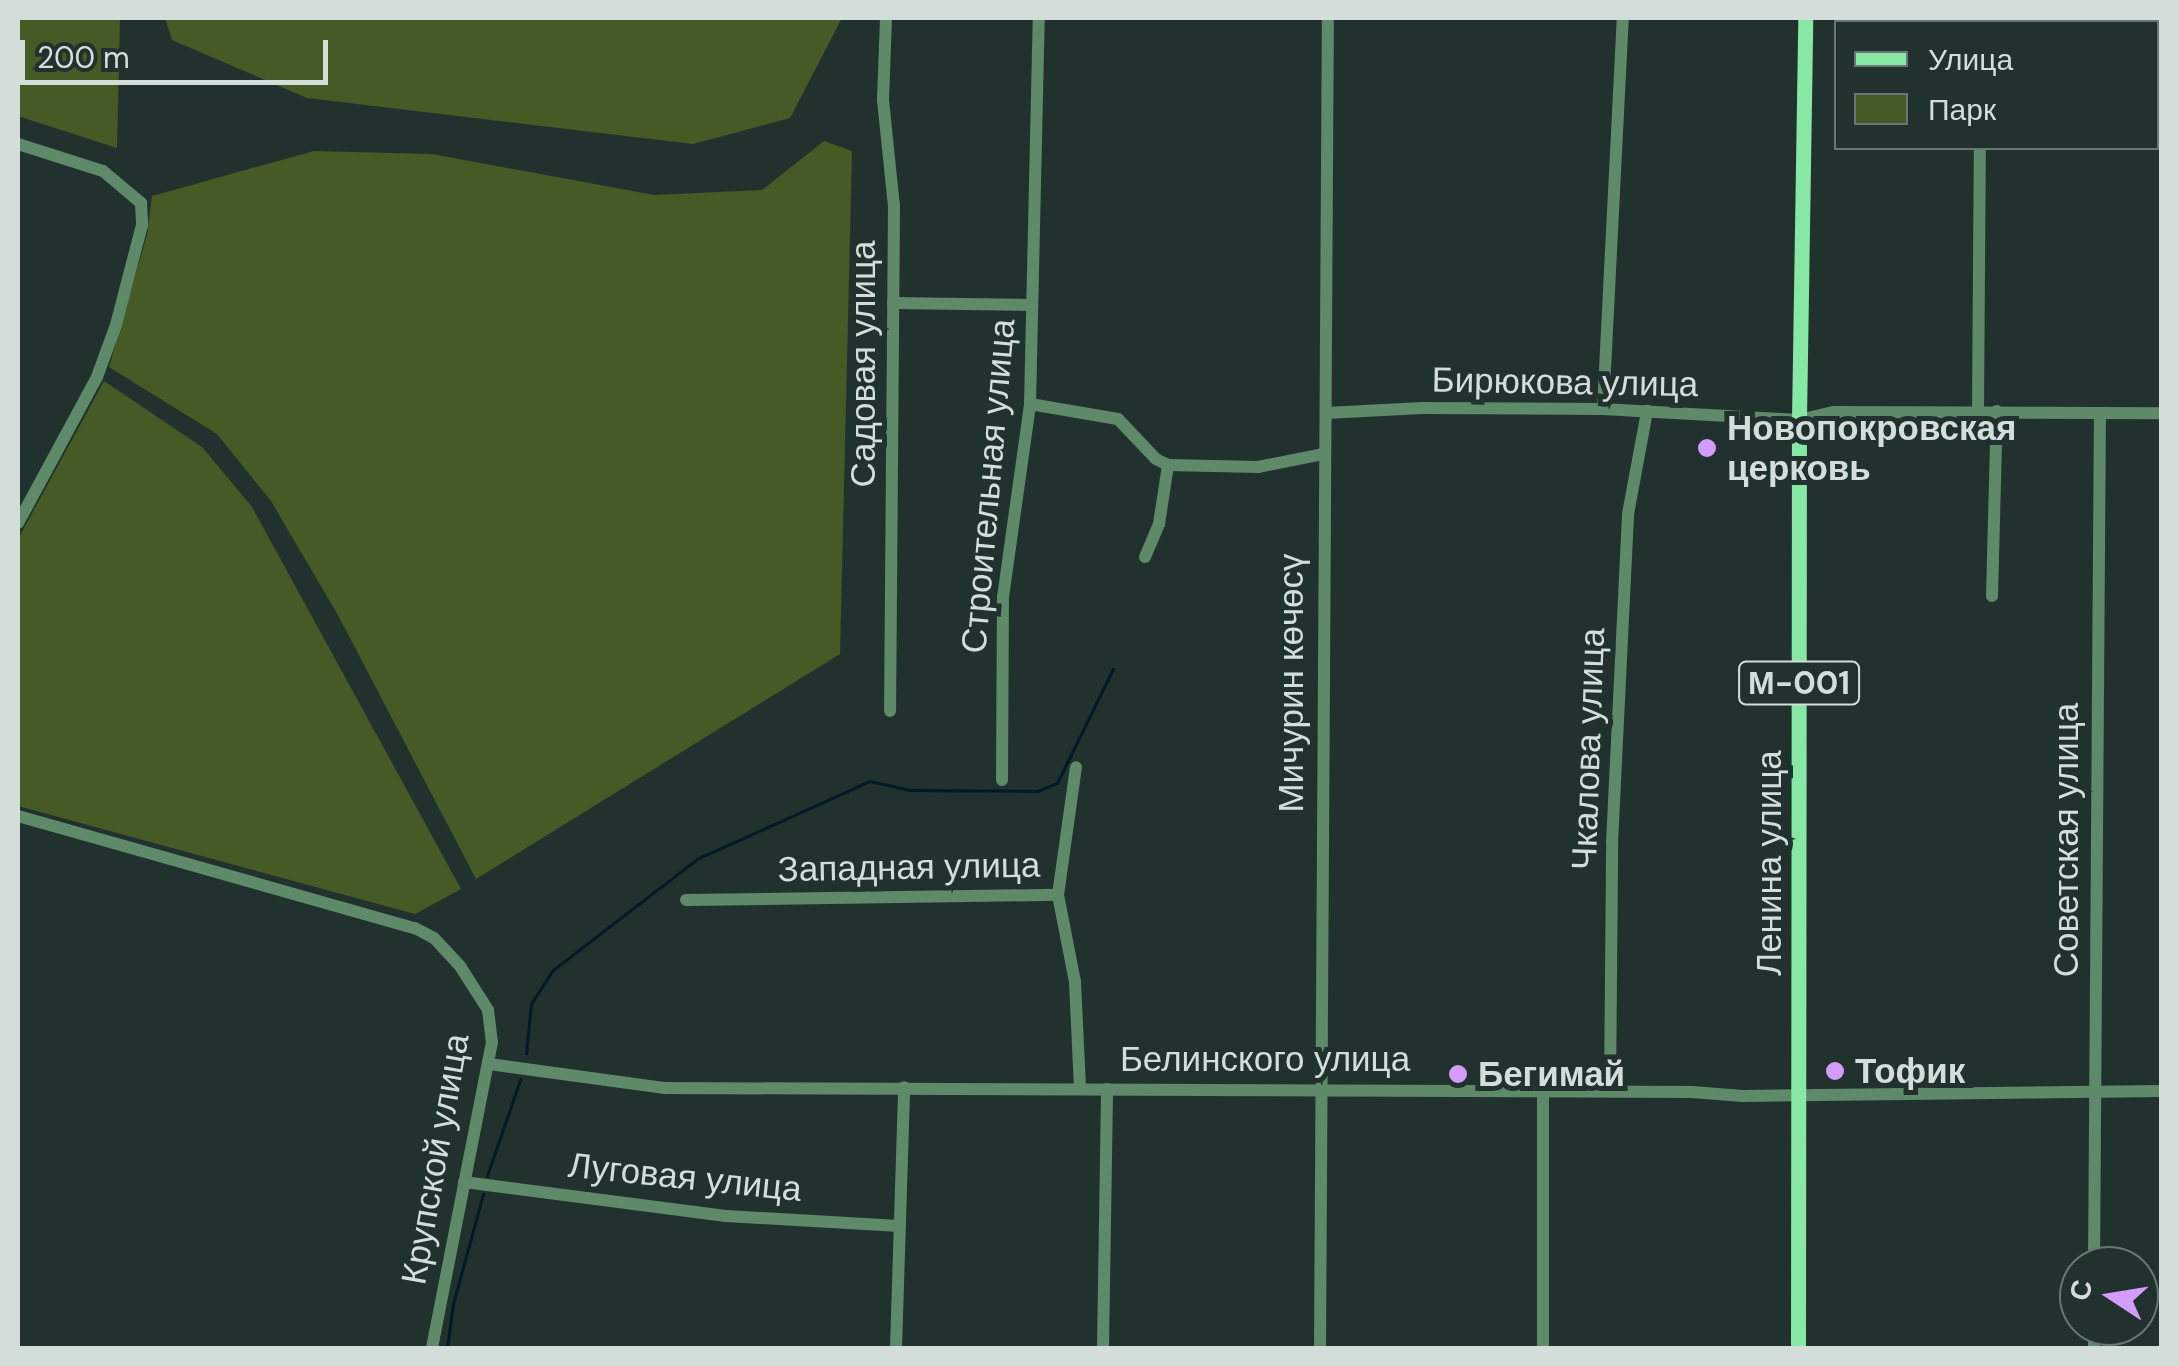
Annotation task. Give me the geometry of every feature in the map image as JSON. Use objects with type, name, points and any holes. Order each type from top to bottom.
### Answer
[{"type":"main road","name":"Ленина улица","points":[[1798,1348],[1799,420],[1805,18]]},
{"type":"street","name":"Садовая улица","points":[[886,18],[884,100],[894,207],[890,710]]},
{"type":"street","name":"Строительная улица","points":[[1002,780],[1003,597],[1030,404],[1039,18]]},
{"type":"street","name":"Мичурин көчөсү","points":[[1320,1348],[1318,1090],[1328,18]]},
{"type":"street","points":[[1604,409],[1623,18]]},
{"type":"street","points":[[18,144],[103,171],[141,202],[142,225],[116,325],[96,377],[18,523]]},
{"type":"street","points":[[1978,411],[1980,150]]},
{"type":"street","points":[[893,303],[1032,305]]},
{"type":"street","points":[[1030,404],[1126,422],[1156,459],[1168,464],[1258,467],[1323,454]]},
{"type":"street","name":"Бирюкова улица","points":[[1326,414],[1422,408],[1604,409],[1799,420],[1834,412],[2162,413]]},
{"type":"street","name":"Чкалова улица","points":[[1610,1091],[1612,843],[1628,514],[1647,411]]},
{"type":"street","points":[[1992,596],[1997,411]]},
{"type":"street","name":"Советская улица","points":[[2094,1246],[2100,414]]},
{"type":"street","points":[[1145,557],[1159,524],[1168,464]]},
{"type":"street","points":[[1058,895],[1076,767]]},
{"type":"street","name":"Крупской улица","points":[[18,816],[374,916],[434,938],[460,966],[488,1010],[492,1042],[432,1348]]},
{"type":"street","name":"Западная улица","points":[[686,900],[1058,895],[1074,982],[1080,1089]]},
{"type":"street","name":"Белинского улица","points":[[489,1064],[665,1088],[1610,1091],[1743,1096],[2094,1095],[2162,1091]]},
{"type":"street","points":[[896,1348],[904,1088]]},
{"type":"street","points":[[1103,1348],[1107,1088]]},
{"type":"street","points":[[1543,1091],[1543,1348]]},
{"type":"street","name":"Луговая улица","points":[[464,1182],[726,1216],[900,1226]]},
{"type":"green space","points":[[18,18],[120,18],[117,148],[18,116]]},
{"type":"green space","points":[[165,18],[842,18],[790,118],[693,144],[307,98],[172,40]]},
{"type":"green space","points":[[824,141],[852,151],[840,654],[476,879],[339,617],[271,501],[217,434],[109,367],[147,235],[152,196],[314,151],[432,154],[654,195],[762,190]]},
{"type":"green space","points":[[104,381],[202,447],[252,507],[461,889],[415,914],[18,806],[18,539]]},
{"type":"waterway","points":[[526,1054],[531,1004],[553,970],[697,859],[870,781],[910,790],[1038,791],[1057,783],[1113,669]]},
{"type":"waterway","points":[[487,1176],[520,1080]]},
{"type":"waterway","points":[[447,1348],[453,1304],[483,1194]]},
{"type":"place","name":"Новопокровская церковь","points":[[1707,448]]},
{"type":"place","name":"Тофик","points":[[1835,1071]]},
{"type":"place","name":"Бегимай","points":[[1458,1074]]}]
